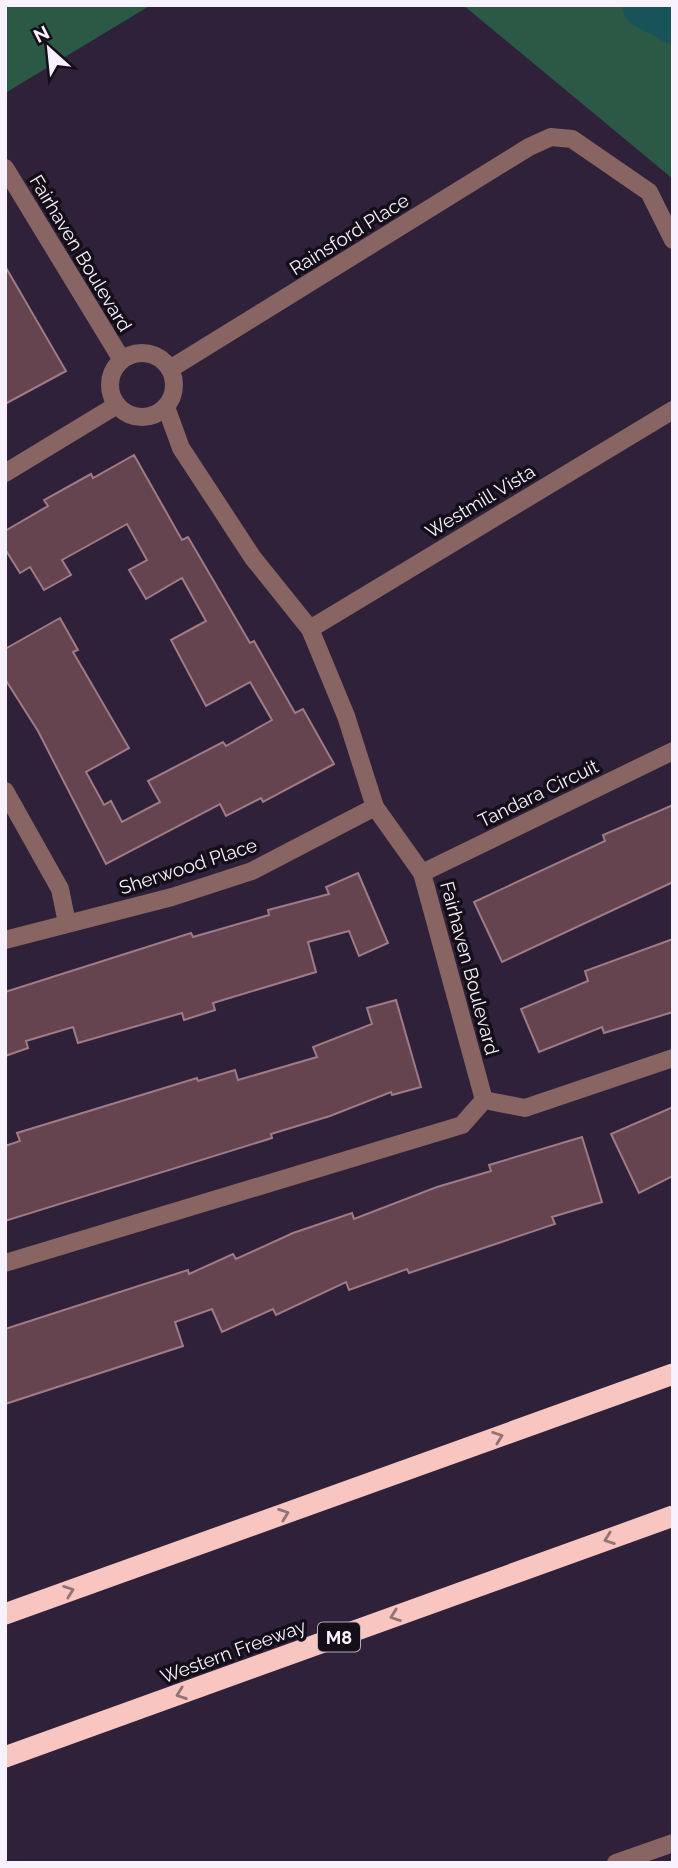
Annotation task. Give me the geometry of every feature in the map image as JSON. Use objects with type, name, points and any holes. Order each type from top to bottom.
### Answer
[{"type":"highway","points":[[5,1614],[673,1374]]},
{"type":"highway","name":"Western Freeway","points":[[5,1758],[673,1516]]},
{"type":"street","name":"Rainsford Place","points":[[170,369],[529,147],[551,137],[572,139],[649,192],[673,240]]},
{"type":"street","name":"Fairhaven Boulevard","points":[[5,168],[122,360]]},
{"type":"street","points":[[142,352],[162,359],[170,369],[174,391],[166,407],[146,416],[134,416],[117,405],[109,384],[114,368],[122,360],[142,352]]},
{"type":"street","points":[[5,473],[117,405]]},
{"type":"street","name":"Fairhaven Boulevard","points":[[166,407],[181,448],[224,514],[253,558],[310,628],[346,716],[375,807],[422,873],[484,1100]]},
{"type":"street","name":"Westmill Vista","points":[[310,628],[673,410]]},
{"type":"street","name":"Tandara Circuit","points":[[422,873],[673,751]]},
{"type":"street","points":[[5,790],[60,888],[67,923]]},
{"type":"street","name":"Sherwood Place","points":[[5,940],[172,897],[253,871],[375,807]]},
{"type":"street","points":[[5,1263],[463,1125],[484,1100],[525,1108],[673,1058]]},
{"type":"street","points":[[616,1863],[673,1843]]},
{"type":"green space","points":[[5,5],[151,5],[7,92]]},
{"type":"green space","points":[[463,5],[673,5],[673,179]]},
{"type":"building","points":[[5,266],[66,371],[5,404]]},
{"type":"building","points":[[134,455],[182,540],[188,537],[250,643],[254,641],[295,713],[303,709],[334,764],[263,802],[261,798],[226,816],[220,804],[106,864],[38,731],[5,679],[5,649],[60,618],[78,650],[73,652],[129,748],[86,772],[104,805],[111,801],[122,822],[160,802],[148,781],[223,742],[226,746],[272,720],[250,682],[206,706],[171,640],[206,621],[182,578],[146,599],[129,570],[147,560],[127,524],[62,560],[71,575],[44,590],[30,567],[20,573],[5,549],[5,531],[48,506],[44,500],[91,474],[93,478]]},
{"type":"building","points":[[673,805],[673,882],[502,962],[474,902],[605,841],[603,835]]},
{"type":"building","points":[[358,873],[388,943],[359,956],[349,931],[308,942],[316,972],[213,1003],[215,1010],[184,1020],[182,1013],[78,1043],[73,1027],[26,1041],[28,1048],[5,1056],[5,992],[191,933],[193,937],[269,915],[268,910],[329,894],[326,887]]},
{"type":"building","points":[[673,939],[673,1012],[604,1033],[602,1027],[539,1052],[521,1009],[588,981],[585,971]]},
{"type":"building","points":[[396,1000],[421,1087],[392,1095],[391,1092],[330,1116],[271,1134],[272,1138],[5,1221],[5,1146],[20,1141],[17,1133],[197,1078],[198,1081],[235,1070],[238,1080],[317,1057],[313,1047],[372,1024],[367,1008]]},
{"type":"building","points":[[673,1107],[673,1176],[639,1193],[611,1134]]},
{"type":"building","points":[[582,1137],[602,1202],[552,1217],[555,1224],[409,1273],[407,1269],[349,1290],[346,1282],[276,1315],[273,1309],[222,1332],[212,1309],[175,1322],[183,1346],[5,1404],[5,1329],[188,1270],[189,1274],[233,1254],[236,1259],[293,1233],[352,1213],[354,1219],[437,1187],[491,1171],[489,1165]]},
{"type":"waterway","points":[[646,5],[673,20]]}]
